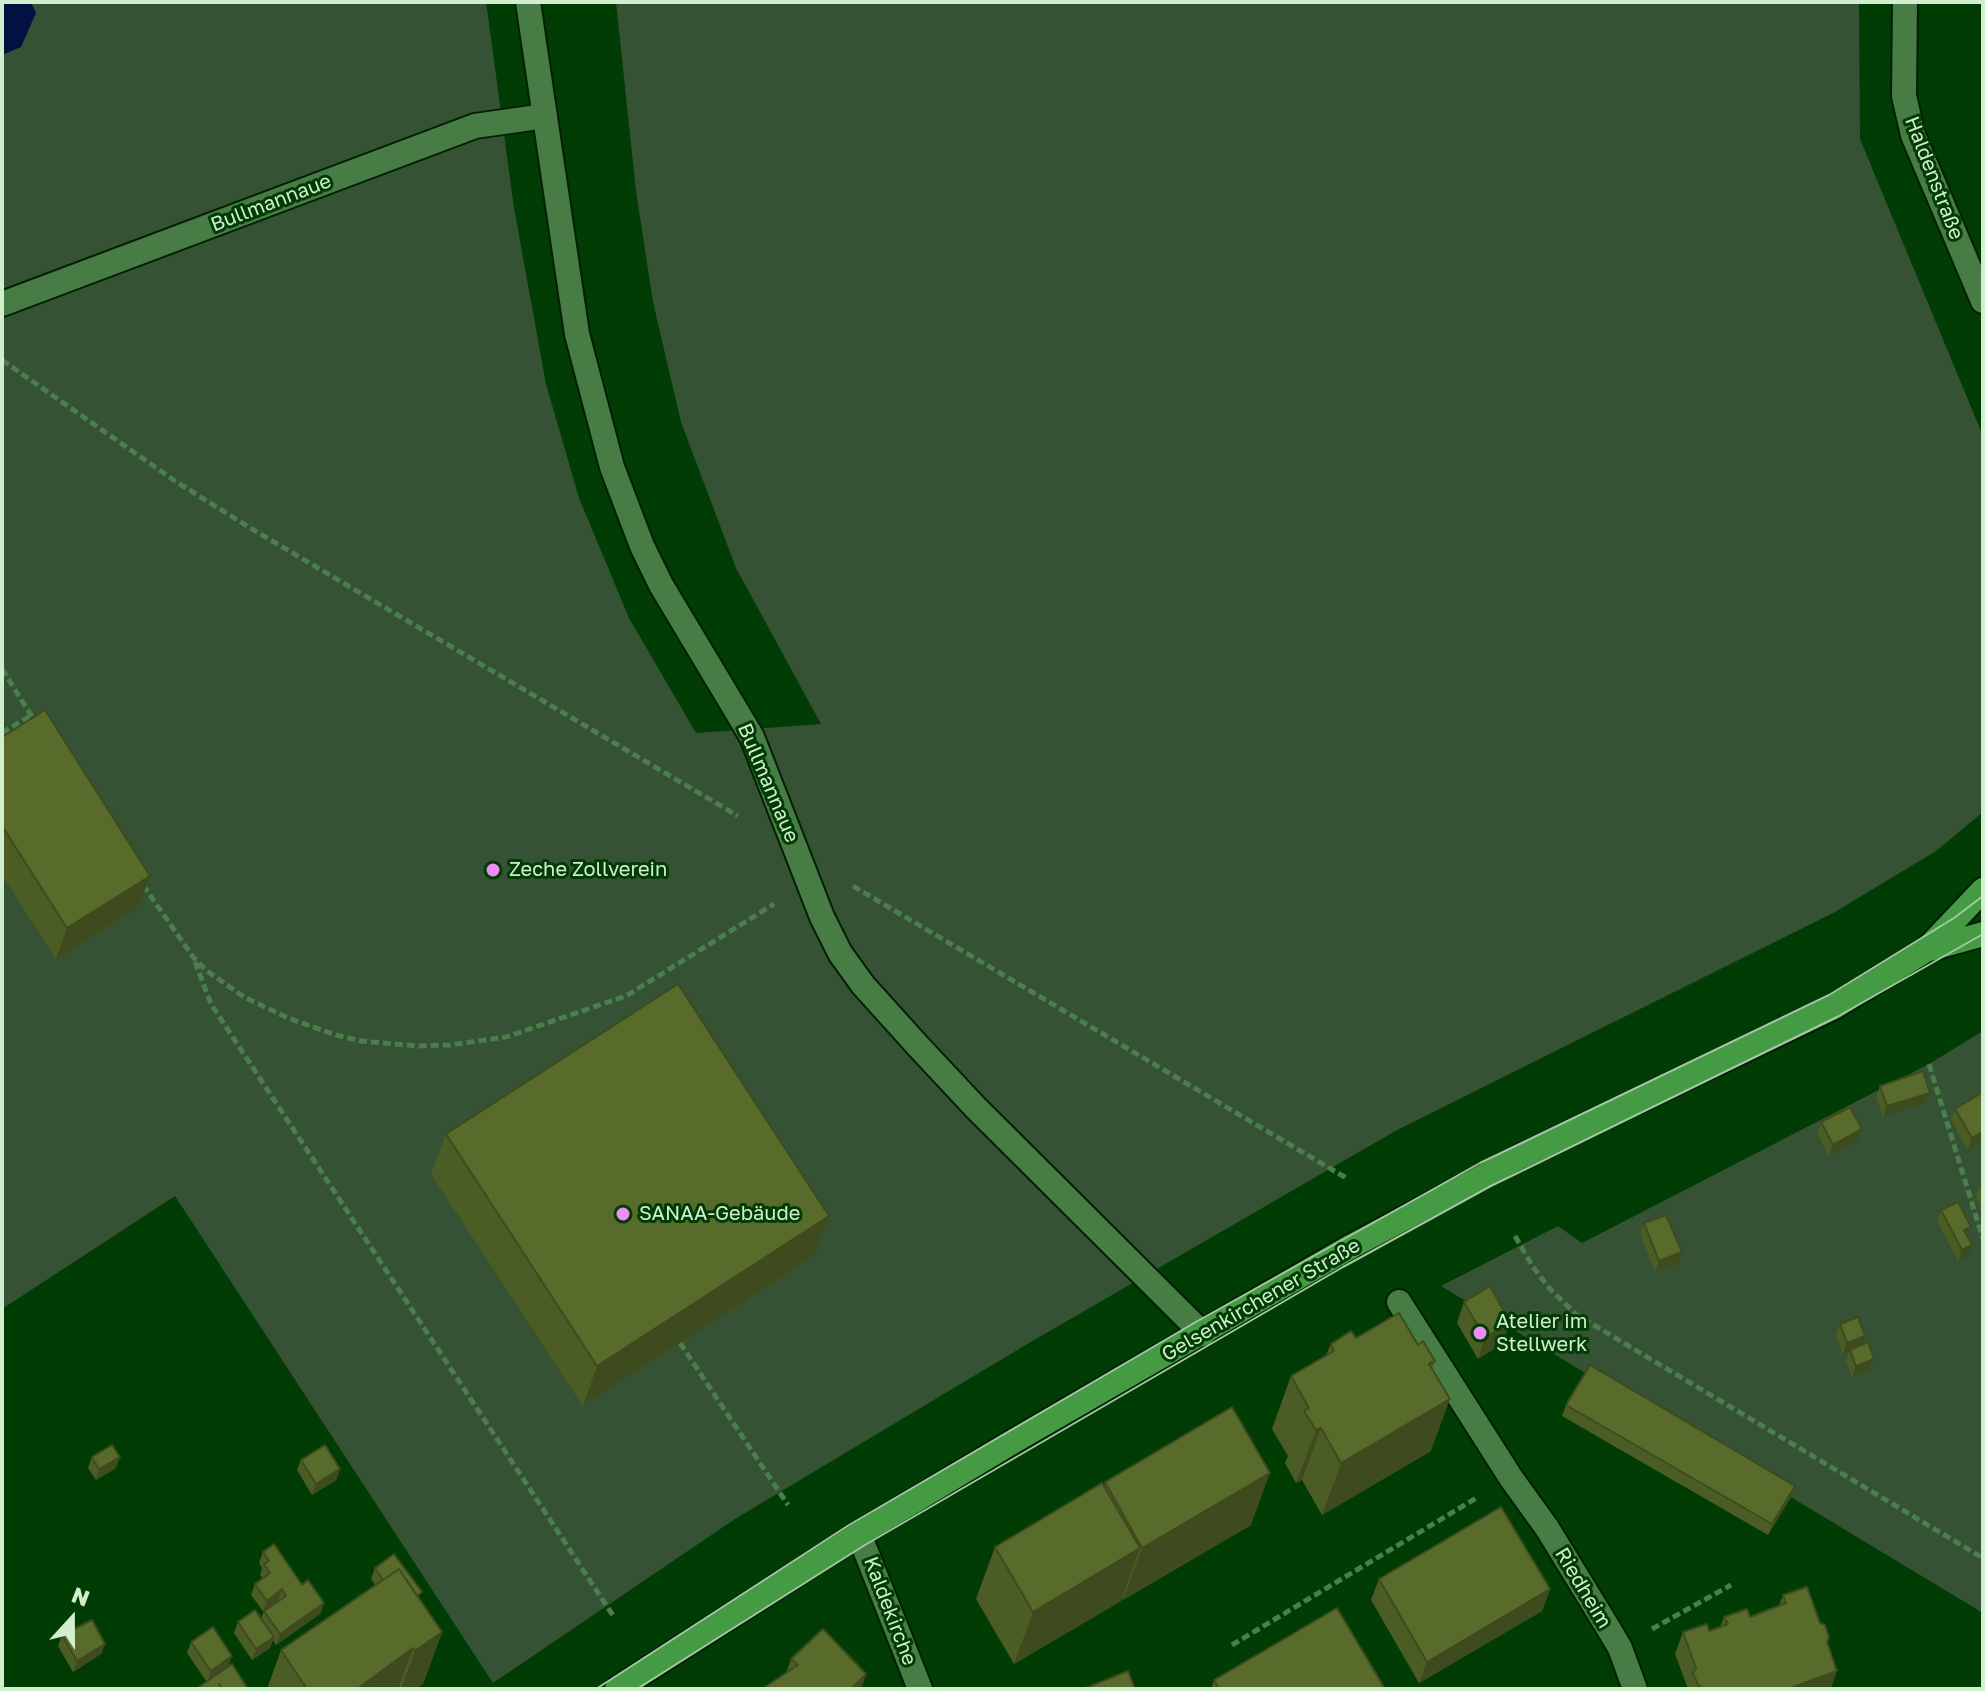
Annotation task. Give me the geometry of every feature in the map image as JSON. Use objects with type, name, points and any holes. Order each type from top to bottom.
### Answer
[{"type":"main road","name":"Gelsenkirchener Straße","points":[[617,1689],[859,1534],[1352,1246],[1514,1160],[1834,1007],[1926,950],[1983,890]]},
{"type":"main road","name":"Gelsenkirchener Straße","points":[[1926,950],[1983,934]]},
{"type":"street","name":"Bullmannaue","points":[[528,2],[577,334],[612,467],[642,546],[661,585],[752,737],[840,953],[863,985],[976,1108],[1203,1334]]},
{"type":"street","name":"Haldenstraße","points":[[1905,2],[1904,96],[1913,135],[1983,301]]},
{"type":"street","name":"Bullmannaue","points":[[2,304],[475,126],[545,116]]},
{"type":"street","points":[[1399,1302],[1511,1478]]},
{"type":"street","name":"Riedheim","points":[[1511,1478],[1547,1528],[1620,1648],[1635,1689]]},
{"type":"street","name":"Kaldekirche","points":[[859,1534],[920,1689]]},
{"type":"path","points":[[2,360],[175,481],[252,529],[1348,1179]]},
{"type":"path","points":[[2,669],[40,728]]},
{"type":"path","points":[[2,733],[32,715]]},
{"type":"path","points":[[136,874],[193,957],[244,997],[288,1018],[336,1035],[361,1041],[418,1046],[479,1042],[532,1030],[626,996],[809,882]]},
{"type":"path","points":[[193,957],[211,1004],[614,1617]]},
{"type":"path","points":[[1929,1064],[1983,1239]]},
{"type":"path","points":[[1515,1236],[1550,1289],[1577,1315],[1983,1558]]},
{"type":"path","points":[[680,1343],[788,1505]]},
{"type":"path","points":[[1232,1645],[1511,1478]]},
{"type":"path","name":"Riedheim","points":[[1620,1648],[1731,1585]]},
{"type":"green space","points":[[2,2],[486,2],[514,208],[546,384],[579,498],[629,618],[696,733],[821,724],[736,568],[681,422],[653,302],[636,191],[616,2],[1859,2],[1860,139],[1983,436],[1983,812],[1936,851],[1835,912],[1397,1130],[1029,1343],[735,1519],[493,1683],[175,1196],[2,1309]]},
{"type":"green space","points":[[1983,1031],[1983,1613],[1441,1286],[1558,1226],[1582,1243],[1929,1064]]},
{"type":"shaded area","points":[[2,2],[31,2],[36,13],[21,47],[2,55]]},
{"type":"building","points":[[45,710],[150,876],[67,928],[2,826],[2,737]]},
{"type":"building","name":"SANAA-Gebäude","points":[[678,984],[829,1216],[597,1366],[446,1134]]},
{"type":"building","points":[[1923,1071],[1930,1093],[1887,1106],[1880,1086]]},
{"type":"building","points":[[1983,1092],[1983,1132],[1972,1138],[1955,1109]]},
{"type":"building","points":[[1850,1107],[1862,1129],[1833,1145],[1821,1122]]},
{"type":"building","points":[[1958,1202],[1971,1227],[1964,1230],[1972,1245],[1962,1250],[1941,1210]]},
{"type":"building","points":[[1666,1215],[1682,1252],[1659,1261],[1644,1223]]},
{"type":"building","points":[[1490,1286],[1510,1322],[1485,1338],[1464,1302]]},
{"type":"building","points":[[1399,1313],[1418,1345],[1423,1341],[1435,1361],[1429,1364],[1450,1399],[1341,1463],[1321,1428],[1316,1430],[1304,1411],[1309,1408],[1291,1376],[1334,1351],[1331,1344],[1351,1331],[1356,1338]]},
{"type":"building","points":[[1858,1317],[1865,1336],[1847,1343],[1840,1324]]},
{"type":"building","points":[[1868,1342],[1874,1359],[1856,1366],[1850,1350]]},
{"type":"building","points":[[1590,1365],[1795,1486],[1772,1524],[1566,1405]]},
{"type":"building","points":[[1232,1407],[1270,1473],[1142,1548],[1105,1482]]},
{"type":"building","points":[[112,1445],[120,1457],[99,1469],[92,1457]]},
{"type":"building","points":[[325,1445],[340,1469],[316,1484],[301,1460]]},
{"type":"building","points":[[1102,1483],[1140,1548],[1033,1612],[995,1547]]},
{"type":"building","points":[[1501,1507],[1550,1589],[1427,1662],[1379,1579]]},
{"type":"building","points":[[274,1544],[302,1585],[308,1580],[324,1603],[280,1634],[264,1611],[286,1596],[282,1589],[267,1601],[255,1584],[270,1573],[264,1564],[269,1561],[263,1552]]},
{"type":"building","points":[[394,1554],[422,1592],[417,1596],[399,1569],[383,1580],[375,1568]]},
{"type":"building","points":[[399,1569],[442,1632],[415,1651],[413,1648],[357,1689],[307,1689],[281,1650]]},
{"type":"building","points":[[1807,1587],[1820,1623],[1825,1625],[1837,1671],[1788,1689],[1703,1689],[1698,1685],[1693,1673],[1696,1668],[1683,1632],[1707,1624],[1709,1631],[1728,1624],[1724,1617],[1747,1609],[1750,1617],[1786,1603],[1783,1595]]},
{"type":"building","points":[[1337,1608],[1385,1689],[1219,1689],[1214,1680]]},
{"type":"building","points":[[255,1610],[274,1637],[256,1649],[238,1622]]},
{"type":"building","points":[[92,1620],[105,1644],[77,1661],[62,1635]]},
{"type":"building","points":[[213,1627],[232,1656],[211,1671],[191,1642]]},
{"type":"building","points":[[823,1629],[866,1674],[854,1689],[762,1689],[798,1665],[791,1659]]},
{"type":"building","points":[[232,1664],[248,1689],[196,1689]]},
{"type":"building","points":[[1128,1671],[1135,1689],[1083,1689]]},
{"type":"tram line","points":[[596,1689],[849,1525],[1194,1323],[1480,1163],[1829,995],[1954,918],[1983,896]]},
{"type":"tram line","points":[[637,1689],[865,1545],[1343,1267],[1491,1186],[1837,1017],[1983,934]]},
{"type":"place","name":"Zeche Zollverein","points":[[493,870]]},
{"type":"place","name":"SANAA-Gebäude","points":[[623,1214]]},
{"type":"place","name":"Atelier im Stellwerk","points":[[1480,1333]]}]
